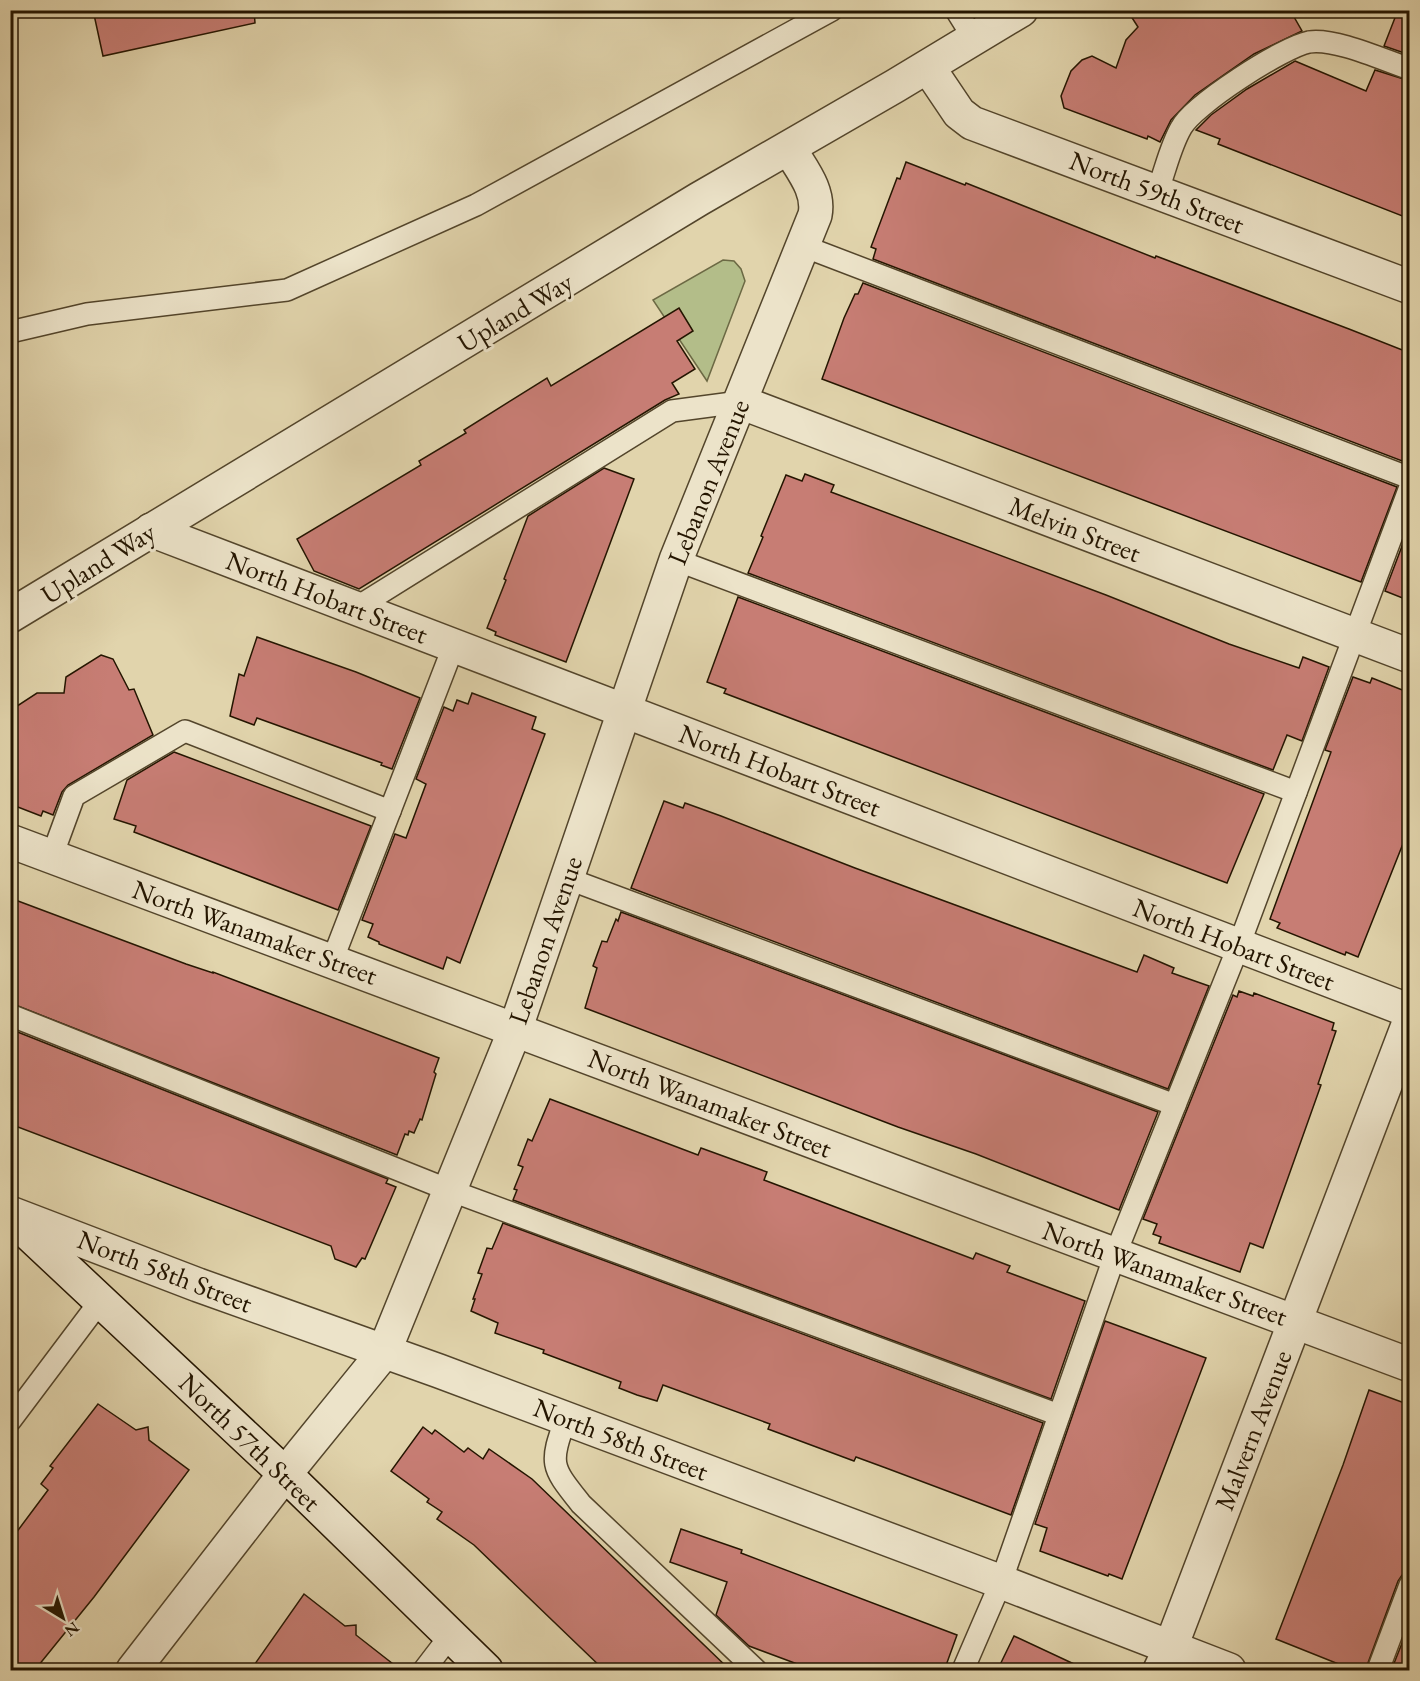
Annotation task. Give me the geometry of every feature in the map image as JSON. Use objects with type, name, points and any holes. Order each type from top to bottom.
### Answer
[{"type":"street","name":"Upland Way","points":[[10,616],[689,205],[928,67],[1021,10]]},
{"type":"street","name":"North 59th Street","points":[[928,67],[959,113],[972,123],[1410,287]]},
{"type":"street","name":"Lebanon Avenue","points":[[133,1671],[285,1474],[384,1352],[515,1030],[676,560],[815,215],[817,203],[814,191],[789,148]]},
{"type":"street","name":"Melvin Street","points":[[740,402],[1410,656]]},
{"type":"street","name":"North Hobart Street","points":[[151,530],[1410,1011]]},
{"type":"street","name":"North Wanamaker Street","points":[[10,841],[1410,1365]]},
{"type":"street","name":"Malvern Avenue","points":[[1165,1660],[1410,1020]]},
{"type":"street","name":"North 58th Street","points":[[10,1214],[198,1285],[566,1418],[1001,1582],[1165,1660],[1229,1671]]},
{"type":"street","name":"North 57th Street","points":[[10,1214],[285,1474],[486,1671]]},
{"type":"lane","points":[[10,332],[87,314],[287,290],[476,205],[832,10]]},
{"type":"lane","points":[[956,10],[974,39]]},
{"type":"lane","points":[[1158,192],[1181,126],[1224,89],[1282,52],[1309,42],[1338,44],[1410,69]]},
{"type":"lane","points":[[803,246],[1410,478]]},
{"type":"lane","points":[[356,608],[672,411],[740,402]]},
{"type":"lane","points":[[963,1671],[1001,1582],[1115,1255],[1239,945],[1410,487]]},
{"type":"lane","points":[[676,560],[1296,792]]},
{"type":"lane","points":[[332,961],[454,645]]},
{"type":"lane","points":[[52,856],[74,796],[185,731],[390,811]]},
{"type":"lane","points":[[566,878],[1175,1105]]},
{"type":"lane","points":[[10,1015],[449,1190],[1059,1415]]},
{"type":"lane","points":[[10,1421],[101,1300]]},
{"type":"lane","points":[[566,1418],[555,1447],[555,1466],[566,1485],[581,1504],[756,1671]]},
{"type":"lane","points":[[1378,1671],[1410,1585]]},
{"type":"lane","points":[[424,1671],[450,1636]]},
{"type":"green space","points":[[723,260],[734,261],[741,269],[745,281],[707,381],[653,300]]},
{"type":"building","points":[[93,10],[254,10],[255,23],[103,56]]},
{"type":"building","points":[[1127,10],[1290,10],[1302,31],[1254,54],[1195,95],[1171,120],[1160,142],[1064,108],[1061,96],[1071,71],[1082,60],[1092,56],[1116,68],[1126,40],[1138,27]]},
{"type":"building","points":[[1398,10],[1410,10],[1410,55],[1384,46]]},
{"type":"building","points":[[1295,61],[1366,91],[1375,70],[1410,81],[1410,219],[1218,144],[1220,139],[1196,130],[1211,115],[1247,89]]},
{"type":"building","points":[[906,162],[1410,353],[1410,464],[873,259],[876,249],[871,247],[897,178],[900,179]]},
{"type":"building","points":[[863,283],[1397,487],[1361,582],[822,379],[844,318]]},
{"type":"building","points":[[679,308],[693,331],[677,341],[695,369],[672,383],[679,394],[665,400],[359,589],[314,571],[297,539],[421,465],[419,461],[466,433],[464,430],[547,378],[551,386]]},
{"type":"building","points":[[604,468],[634,479],[566,662],[495,635],[496,632],[487,628],[528,516]]},
{"type":"building","points":[[805,474],[834,485],[831,492],[1106,595],[1229,644],[1299,668],[1303,657],[1329,667],[1302,741],[1287,735],[1273,770],[748,573],[786,475],[802,481]]},
{"type":"building","points":[[1410,525],[1410,601],[1385,591]]},
{"type":"building","points":[[738,597],[1264,794],[1227,883],[724,693],[726,689],[707,682]]},
{"type":"building","points":[[257,637],[356,672],[420,698],[392,769],[381,765],[382,763],[257,718],[254,725],[230,716],[239,674],[244,676]]},
{"type":"building","points":[[101,655],[113,659],[129,690],[134,689],[153,735],[68,785],[62,792],[53,815],[43,811],[41,816],[10,804],[10,715],[14,708],[37,693],[64,693],[66,677]]},
{"type":"building","points":[[1353,677],[1370,683],[1372,678],[1410,693],[1410,826],[1358,957],[1346,952],[1345,955],[1277,928],[1280,923],[1270,919],[1331,752],[1325,750]]},
{"type":"building","points":[[472,693],[536,717],[532,729],[545,734],[460,963],[447,957],[443,969],[379,944],[368,937],[373,924],[362,920],[395,834],[406,838],[426,784],[416,779],[444,707],[453,711],[457,700],[468,704]]},
{"type":"building","points":[[174,752],[371,826],[338,910],[134,832],[136,826],[114,819],[127,780]]},
{"type":"building","points":[[664,801],[683,808],[685,803],[721,816],[1137,972],[1144,955],[1174,968],[1172,973],[1209,986],[1168,1089],[631,888]]},
{"type":"building","points":[[10,898],[439,1058],[422,1120],[420,1119],[414,1133],[409,1131],[408,1135],[405,1134],[397,1155],[10,1003]]},
{"type":"building","points":[[621,912],[1158,1112],[1119,1210],[585,1008],[597,968],[593,966],[602,941],[607,942]]},
{"type":"building","points":[[1239,991],[1253,996],[1254,993],[1334,1023],[1332,1030],[1336,1031],[1318,1084],[1321,1085],[1263,1248],[1250,1243],[1240,1272],[1159,1243],[1161,1237],[1153,1234],[1157,1224],[1143,1219],[1233,995],[1237,997]]},
{"type":"building","points":[[10,1029],[388,1179],[386,1183],[396,1187],[365,1259],[362,1258],[356,1267],[335,1259],[331,1246],[10,1124]]},
{"type":"building","points":[[550,1099],[698,1155],[701,1148],[767,1172],[764,1180],[973,1259],[976,1253],[1010,1266],[1007,1272],[1085,1301],[1051,1399],[513,1200],[517,1190],[514,1189],[523,1167],[518,1165],[528,1139],[532,1141]]},
{"type":"building","points":[[503,1223],[1043,1423],[1011,1515],[856,1457],[854,1461],[768,1429],[770,1424],[663,1385],[657,1401],[637,1395],[619,1388],[621,1382],[543,1353],[544,1350],[495,1333],[498,1323],[471,1311],[482,1274],[478,1273],[487,1248],[492,1249]]},
{"type":"building","points":[[1105,1321],[1206,1358],[1122,1579],[1040,1551],[1047,1528],[1035,1524]]},
{"type":"building","points":[[1369,1390],[1410,1405],[1410,1572],[1402,1575],[1398,1581],[1365,1671],[1356,1671],[1276,1639],[1343,1465]]},
{"type":"building","points":[[98,1404],[136,1430],[148,1427],[149,1440],[189,1470],[94,1597],[34,1671],[10,1671],[10,1541],[48,1490],[41,1484],[53,1468],[50,1466]]},
{"type":"building","points":[[423,1427],[432,1434],[435,1430],[464,1452],[468,1448],[483,1459],[489,1449],[532,1479],[731,1671],[605,1671],[474,1545],[437,1519],[442,1512],[427,1502],[429,1499],[391,1471]]},
{"type":"building","points":[[681,1529],[742,1550],[741,1553],[957,1635],[944,1671],[816,1671],[749,1646],[716,1615],[727,1582],[670,1562]]},
{"type":"building","points":[[304,1594],[345,1626],[356,1625],[356,1635],[402,1671],[250,1671]]},
{"type":"building","points":[[1410,1623],[1410,1671],[1391,1671]]},
{"type":"building","points":[[1014,1636],[1089,1671],[997,1671]]}]
